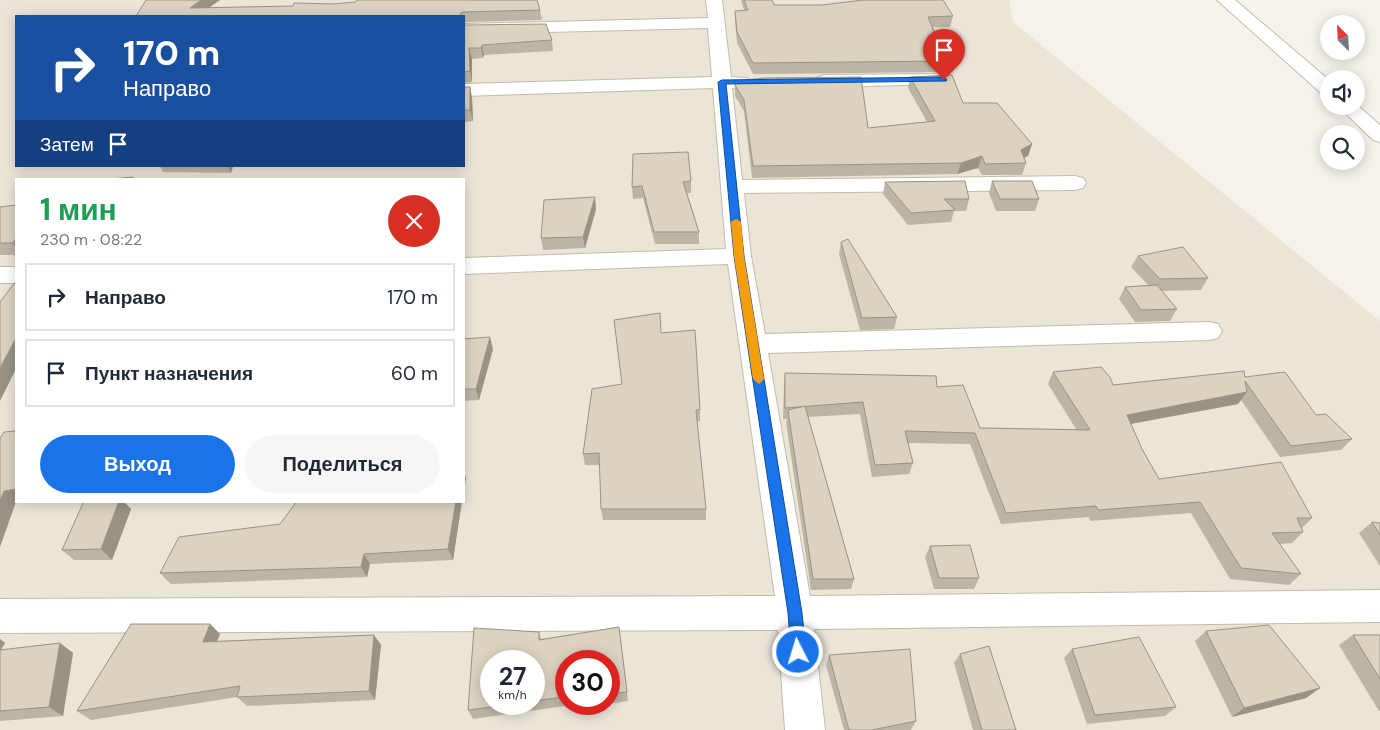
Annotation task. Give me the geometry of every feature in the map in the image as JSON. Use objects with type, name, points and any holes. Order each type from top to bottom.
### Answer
[{"type":"street","points":[[1225,0],[1320,82]]},
{"type":"street","points":[[465,29],[715,11],[739,256],[795,613],[805,730]]},
{"type":"street","points":[[809,81],[944,80]]},
{"type":"street","points":[[465,90],[760,82]]},
{"type":"street","points":[[1357,115],[1380,136]]},
{"type":"street","points":[[733,187],[1075,183]]},
{"type":"street","points":[[465,266],[739,256]]},
{"type":"street","points":[[0,275],[15,275]]},
{"type":"street","points":[[753,344],[1209,331]]},
{"type":"street","points":[[0,616],[795,613],[1380,606]]},
{"type":"shaded area","points":[[0,0],[1009,0],[1013,22],[1380,321],[1380,730],[0,730]]},
{"type":"building","points":[[146,0],[201,0],[190,8],[293,6],[294,3],[332,4],[356,2],[357,0],[537,0],[540,10],[462,12],[460,15],[137,15]]},
{"type":"building","points":[[744,0],[772,0],[774,5],[822,5],[863,0],[943,0],[953,16],[928,17],[946,61],[753,63],[737,32],[735,11],[748,10]]},
{"type":"building","points":[[546,24],[552,40],[482,45],[481,48],[469,48],[470,71],[465,72],[465,25]]},
{"type":"building","points":[[952,75],[963,103],[997,103],[1032,144],[1021,150],[1026,163],[985,164],[982,156],[961,163],[753,166],[744,100],[735,85],[735,81],[765,78],[861,77],[868,128],[935,121],[910,77]]},
{"type":"building","points":[[465,87],[470,87],[470,110],[465,110]]},
{"type":"building","points":[[688,152],[691,181],[683,182],[699,232],[654,232],[642,186],[632,187],[633,154]]},
{"type":"building","points":[[965,181],[969,199],[944,199],[955,210],[911,213],[885,182]]},
{"type":"building","points":[[992,181],[1032,181],[1039,199],[1000,199]]},
{"type":"building","points":[[595,197],[583,237],[541,238],[544,200]]},
{"type":"building","points":[[15,205],[15,240],[13,243],[0,243],[0,207]]},
{"type":"building","points":[[848,239],[897,317],[862,318],[841,242]]},
{"type":"building","points":[[1183,247],[1208,278],[1160,279],[1138,256]]},
{"type":"building","points":[[15,282],[15,340],[0,368],[0,302]]},
{"type":"building","points":[[1157,285],[1177,309],[1141,310],[1125,287]]},
{"type":"building","points":[[660,313],[661,333],[695,330],[700,410],[696,410],[706,509],[601,509],[599,453],[583,454],[592,389],[622,384],[614,320]]},
{"type":"building","points":[[490,337],[476,389],[465,389],[465,339]]},
{"type":"building","points":[[1101,367],[1110,377],[1113,385],[1244,371],[1245,377],[1285,372],[1316,415],[1326,414],[1352,439],[1291,446],[1245,381],[1247,392],[1127,415],[1142,449],[1159,479],[1281,462],[1312,518],[1297,518],[1303,532],[1272,533],[1301,574],[1241,568],[1200,502],[1098,510],[1096,506],[1006,513],[975,433],[905,431],[913,463],[875,465],[863,402],[785,408],[785,373],[936,376],[937,387],[963,385],[980,428],[1090,430],[1053,372]]},
{"type":"building","points":[[805,406],[854,579],[813,579],[788,410]]},
{"type":"building","points":[[15,431],[15,489],[4,491],[0,501],[0,438],[4,432]]},
{"type":"building","points":[[83,503],[118,503],[101,549],[62,550]]},
{"type":"building","points":[[296,503],[456,503],[448,549],[364,554],[361,567],[160,573],[179,537],[280,524]]},
{"type":"building","points":[[1372,522],[1380,523],[1380,535]]},
{"type":"building","points":[[970,545],[979,578],[939,578],[930,546]]},
{"type":"building","points":[[131,624],[210,624],[203,642],[374,635],[369,691],[237,697],[240,686],[77,711]]},
{"type":"building","points":[[1269,625],[1320,688],[1244,708],[1206,631]]},
{"type":"building","points":[[619,627],[627,692],[620,693],[620,650],[555,650],[555,698],[545,699],[545,650],[480,650],[480,708],[468,710],[474,628],[539,632],[539,640]]},
{"type":"building","points":[[1353,635],[1380,635],[1380,679]]},
{"type":"building","points":[[1139,637],[1176,707],[1095,715],[1072,649]]},
{"type":"building","points":[[60,643],[49,707],[0,711],[0,650]]},
{"type":"building","points":[[989,646],[1016,730],[982,730],[960,654]]},
{"type":"building","points":[[910,649],[916,721],[872,730],[849,730],[829,655]]},
{"type":"slow traffic","points":[[736,222],[739,256],[759,379]]},
{"type":"route","points":[[798,652],[795,613],[739,256],[722,82],[944,80]]}]
